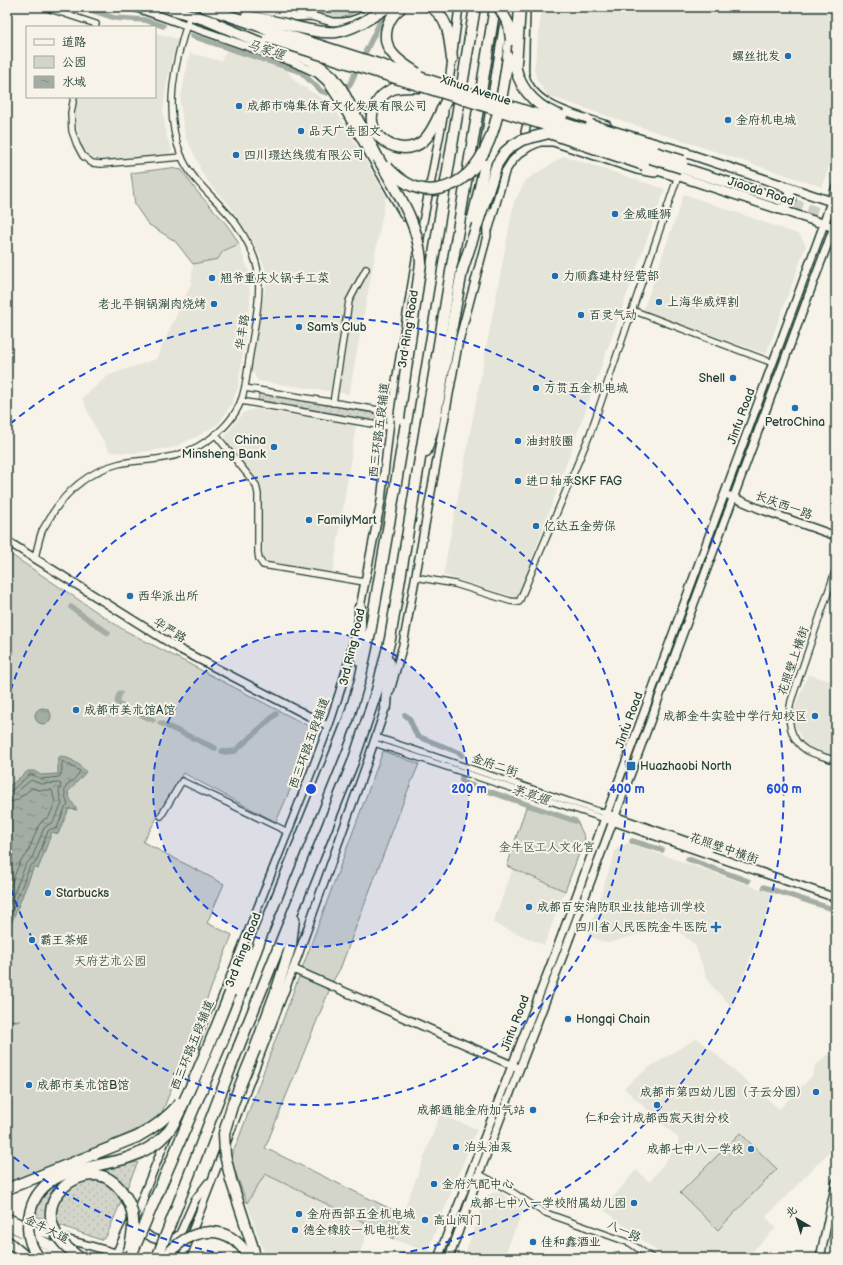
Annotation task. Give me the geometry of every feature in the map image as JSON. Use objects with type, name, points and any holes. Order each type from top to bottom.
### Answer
[{"type":"highway","name":"Xihua Avenue","points":[[164,7],[209,21],[269,33],[780,196]]},
{"type":"highway","points":[[269,33],[318,31],[335,32],[362,23],[388,7]]},
{"type":"highway","points":[[402,7],[392,16],[387,25],[385,34],[387,44],[392,53],[400,62],[426,83]]},
{"type":"highway","points":[[431,7],[439,12],[448,29],[452,59]]},
{"type":"highway","name":"3rd Ring Road","points":[[128,1258],[223,1040],[264,929],[348,720],[360,680],[370,633],[395,489],[475,7]]},
{"type":"highway","points":[[157,1258],[239,1046],[353,762],[377,690],[390,639],[495,7]]},
{"type":"highway","points":[[499,7],[508,25],[511,40]]},
{"type":"highway","points":[[414,495],[434,425],[462,271],[500,102],[511,40],[512,7]]},
{"type":"highway","points":[[520,7],[516,68],[520,81],[525,90],[533,98],[574,130]]},
{"type":"highway","points":[[209,8],[269,33],[332,76],[341,88],[416,230],[420,248],[421,263],[395,415],[395,489]]},
{"type":"highway","points":[[426,83],[393,89],[384,94],[373,110],[371,119],[377,136],[394,147],[404,148],[413,146],[422,141],[430,131],[446,101]]},
{"type":"highway","points":[[553,113],[654,144],[682,165]]},
{"type":"highway","points":[[462,271],[497,164],[505,152],[522,140],[549,133],[574,130]]},
{"type":"highway","points":[[591,136],[616,132]]},
{"type":"highway","points":[[549,133],[644,165],[682,165]]},
{"type":"highway","points":[[378,158],[394,175],[405,183],[417,188],[431,190],[449,187],[462,180],[475,166],[485,150],[492,134]]},
{"type":"highway","points":[[591,136],[610,154]]},
{"type":"highway","points":[[360,607],[360,680]]},
{"type":"highway","points":[[386,706],[390,639]]},
{"type":"highway","points":[[255,1255],[227,1162],[224,1133],[233,1103],[278,986],[290,945],[296,904]]},
{"type":"highway","points":[[39,1258],[32,1249],[28,1222],[30,1211],[36,1197],[47,1184],[60,1175],[75,1170],[128,1158],[159,1141],[169,1130],[177,1117],[191,1086],[230,993],[252,946],[264,929]]},
{"type":"highway","points":[[7,1189],[137,1137],[154,1128],[180,1104],[191,1086]]},
{"type":"highway","points":[[80,1258],[68,1249],[58,1238],[52,1226],[51,1216],[53,1200],[62,1188],[72,1180],[84,1176],[98,1175],[112,1182],[123,1192],[130,1205],[133,1219],[132,1237],[128,1258]]},
{"type":"highway","name":"金牛大道","points":[[7,1224],[75,1258]]},
{"type":"highway","points":[[165,1258],[177,1244],[188,1237],[202,1232],[214,1231],[226,1235],[236,1241],[244,1248],[249,1258]]},
{"type":"highway","name":"金牛大道","points":[[7,1236],[53,1258]]},
{"type":"highway","points":[[7,1241],[27,1258]]},
{"type":"main road","name":"Jiaoda Road","points":[[682,165],[780,196],[834,202]]},
{"type":"main road","name":"Jinfu Road","points":[[824,224],[834,202],[836,188]]},
{"type":"main road","name":"Jiaoda Road","points":[[780,196],[824,224],[835,225]]},
{"type":"street","points":[[44,7],[96,24],[95,26]]},
{"type":"street","points":[[134,7],[293,62],[318,73],[327,82],[340,102],[406,219],[412,233],[416,257]]},
{"type":"street","points":[[250,7],[295,17],[311,16],[334,22],[343,22],[361,17],[376,7]]},
{"type":"street","name":"西三环路五段辅道","points":[[115,1255],[146,1189],[288,832],[337,700],[352,646],[381,501],[389,427],[395,415],[416,257],[448,90],[459,7]]},
{"type":"street","points":[[487,236],[487,209],[482,171],[484,139],[503,28],[512,7]]},
{"type":"street","points":[[526,7],[525,74],[528,84],[535,93],[564,111],[649,138],[682,165]]},
{"type":"street","name":"华丰路","points":[[35,558],[42,530],[56,507],[72,488],[93,474],[118,464],[164,458],[186,452],[223,428],[234,414],[245,388],[256,312],[258,284],[256,264],[249,243],[237,225],[190,171],[182,157],[177,142],[172,98],[175,69],[190,15]]},
{"type":"street","points":[[74,98],[71,113],[72,131],[83,156],[92,163],[101,164],[182,157]]},
{"type":"street","points":[[529,146],[525,132],[529,115],[534,108],[545,100]]},
{"type":"street","points":[[182,1258],[293,969],[386,706],[403,645],[458,345],[505,172],[512,161],[520,153],[529,146],[540,142],[553,142],[637,170],[682,165]]},
{"type":"street","points":[[415,577],[455,584],[510,601],[520,602],[590,434],[682,165]]},
{"type":"street","name":"Jinfu Road","points":[[438,1258],[606,817],[824,224]]},
{"type":"street","name":"Jinfu Road","points":[[449,1258],[479,1174],[614,819],[835,225]]},
{"type":"street","points":[[333,403],[349,301],[366,269]]},
{"type":"street","points":[[632,310],[773,363]]},
{"type":"street","points":[[245,388],[395,415]]},
{"type":"street","points":[[241,400],[389,427]]},
{"type":"street","points":[[215,434],[256,485],[258,500],[258,553],[259,559],[263,565],[364,582]]},
{"type":"street","name":"长庆西一路","points":[[725,494],[760,509],[836,536]]},
{"type":"street","name":"华严路","points":[[7,542],[181,650],[328,726]]},
{"type":"street","name":"花照壁上横街","points":[[836,569],[790,701],[789,711],[790,728],[794,737],[800,744],[813,753],[836,760]]},
{"type":"street","name":"金府二街","points":[[375,740],[606,817]]},
{"type":"street","points":[[161,816],[182,781],[288,832]]},
{"type":"street","name":"花照壁中横街","points":[[606,817],[836,893]]},
{"type":"street","name":"花照壁中横街","points":[[614,819],[836,898]]},
{"type":"street","points":[[293,969],[520,1069]]},
{"type":"street","name":"八一路","points":[[479,1174],[514,1193],[543,1212],[630,1243],[652,1258]]},
{"type":"street","points":[[146,1189],[142,1226],[144,1233],[158,1240],[173,1239],[180,1234],[195,1200],[213,1177]]},
{"type":"street","points":[[820,1258],[836,1182]]},
{"type":"street","points":[[7,1218],[40,1232],[128,1258]]},
{"type":"street","points":[[7,1246],[30,1258]]},
{"type":"shaded area","name":"金府机电城","points":[[542,7],[836,7],[836,144],[822,187],[548,96],[537,80],[534,70]]},
{"type":"shaded area","points":[[156,33],[179,39],[172,59],[163,112],[167,138],[172,149],[168,157],[99,161],[83,148],[74,116],[77,98],[156,98]]},
{"type":"shaded area","points":[[227,49],[287,71],[296,82],[329,103],[337,112],[386,196],[349,394],[258,381],[251,369],[266,283],[265,268],[256,247],[229,205],[212,187],[200,170],[199,164],[185,136],[180,103],[190,53],[221,61]]},
{"type":"shaded area","name":"万贯五金机电城","points":[[564,156],[665,189],[518,598],[443,575],[514,202],[526,180]]},
{"type":"shaded area","points":[[684,194],[800,235],[806,246],[766,354],[643,311]]},
{"type":"shaded area","points":[[239,244],[249,272],[250,302],[238,387],[230,407],[218,424],[198,436],[172,448],[133,453],[110,452],[93,423],[82,398],[109,375],[156,359],[191,284],[193,264],[218,259],[223,251]]},
{"type":"shaded area","points":[[255,409],[356,425],[333,572],[266,562],[262,557],[260,487],[225,436],[243,413]]},
{"type":"shaded area","name":"成都金牛实验中学行知校区","points":[[808,674],[836,683],[836,757],[805,745],[794,723],[794,710]]},
{"type":"shaded area","name":"四川省人民医院金牛医院","points":[[628,843],[774,894],[732,1007],[712,986],[706,976],[695,945],[682,934],[661,922],[647,932],[608,943],[587,936],[616,849]]},
{"type":"shaded area","name":"成都百安消防职业技能培训学校","points":[[513,868],[565,891],[544,945],[493,923]]},
{"type":"shaded area","name":"成都七中八一学校","points":[[697,1038],[779,1109],[812,1076],[815,1066],[827,1055],[836,1057],[836,1131],[831,1150],[766,1217],[776,1228],[746,1258],[665,1258],[603,1209],[636,1170],[650,1182],[678,1144],[678,1138],[624,1088],[648,1068]]},
{"type":"shaded area","name":"金府汽配中心","points":[[440,1115],[477,1129],[427,1252],[393,1239]]},
{"type":"shaded area","name":"金府西部五金机电城","points":[[265,1173],[370,1225],[358,1258],[266,1258],[247,1203]]},
{"type":"shaded area","points":[[498,1191],[524,1209],[503,1258],[463,1258],[487,1195]]},
{"type":"green space","points":[[273,7],[296,7],[294,14]]},
{"type":"green space","points":[[296,7],[361,7],[341,20]]},
{"type":"green space","points":[[170,168],[182,170],[198,192],[226,224],[239,244],[223,251],[218,259],[193,264],[175,241],[148,224],[135,205],[131,173]]},
{"type":"green space","points":[[259,393],[377,414],[376,421],[258,400]]},
{"type":"green space","name":"天府艺术公园","points":[[7,552],[124,630],[316,730],[276,822],[183,773],[143,842],[224,884],[207,923],[232,935],[159,1120],[60,1163],[7,1182]]},
{"type":"green space","points":[[383,751],[419,764],[340,969],[333,981],[265,1148],[401,1214],[393,1239],[370,1225],[265,1174],[247,1203],[230,1158],[237,1143]]},
{"type":"green space","name":"金牛区工人文化宫","points":[[526,807],[576,819],[585,838],[565,891],[507,866]]},
{"type":"green space","points":[[740,1133],[777,1169],[718,1230],[680,1193]]},
{"type":"green space","points":[[138,1162],[106,1237],[101,1240],[32,1215],[45,1192],[67,1177],[88,1171]]},
{"type":"water","points":[[43,708],[50,713],[51,716],[46,723],[43,724],[36,719],[35,716],[40,709]]},
{"type":"water","points":[[61,756],[75,762],[86,772],[68,792],[70,799],[77,810],[69,809],[58,834],[52,832],[38,869],[34,867],[7,934],[7,788],[28,771],[34,771],[41,775],[58,774],[58,758]]},
{"type":"waterway","name":"马家堰","points":[[81,7],[115,18],[145,20],[163,26]]},
{"type":"waterway","name":"马家堰","points":[[345,88],[350,84],[381,20],[394,7]]},
{"type":"waterway","name":"马家堰","points":[[192,36],[301,72],[321,91],[327,93]]},
{"type":"waterway","name":"茅草堰","points":[[71,607],[108,633]]},
{"type":"waterway","name":"茅草堰","points":[[120,693],[117,700],[119,705],[153,720]]},
{"type":"waterway","name":"茅草堰","points":[[222,751],[235,751],[276,714]]},
{"type":"waterway","name":"茅草堰","points":[[405,715],[409,718],[417,736],[462,755]]},
{"type":"waterway","name":"茅草堰","points":[[160,723],[215,748]]},
{"type":"waterway","name":"茅草堰","points":[[462,777],[462,782],[575,821]]},
{"type":"waterway","name":"茅草堰","points":[[632,841],[662,850]]},
{"type":"waterway","name":"茅草堰","points":[[688,859],[748,881]]},
{"type":"waterway","name":"茅草堰","points":[[764,887],[836,910]]},
{"type":"waterway","points":[[7,1020],[20,1021]]},
{"type":"tunnel","points":[[779,199],[836,218]]},
{"type":"place","name":"螺丝批发","points":[[788,56]]},
{"type":"place","name":"成都市嗨集体育文化发展有限公司","points":[[239,106]]},
{"type":"place","name":"金府机电城","points":[[728,120]]},
{"type":"place","name":"品天广告图文","points":[[301,131]]},
{"type":"place","name":"四川璟达线缆有限公司","points":[[236,155]]},
{"type":"place","name":"金威睡狮","points":[[615,214]]},
{"type":"place","name":"力顺鑫建材经营部","points":[[555,276]]},
{"type":"place","name":"翘爷重庆火锅·手工菜","points":[[212,278]]},
{"type":"place","name":"上海华威焊割","points":[[659,302]]},
{"type":"place","name":"老北平铜锅涮肉烧烤","points":[[214,304]]},
{"type":"place","name":"百灵气动","points":[[581,315]]},
{"type":"place","name":"Sam's Club","points":[[299,327]]},
{"type":"place","name":"Shell","points":[[733,378]]},
{"type":"place","name":"万贯五金机电城","points":[[536,388]]},
{"type":"place","name":"PetroChina","points":[[795,408]]},
{"type":"place","name":"油封胶圈","points":[[518,441]]},
{"type":"place","name":"China Minsheng Bank","points":[[274,447]]},
{"type":"place","name":"进口轴承SKF FAG","points":[[518,481]]},
{"type":"place","name":"FamilyMart","points":[[309,520]]},
{"type":"place","name":"亿达五金劳保","points":[[536,526]]},
{"type":"place","name":"西华派出所","points":[[130,596]]},
{"type":"place","name":"成都市美术馆A馆","points":[[76,710]]},
{"type":"place","name":"成都金牛实验中学行知校区","points":[[815,716]]},
{"type":"place","name":"Huazhaobi North","points":[[631,766]]},
{"type":"place","name":"Starbucks","points":[[48,893]]},
{"type":"place","name":"成都百安消防职业技能培训学校","points":[[529,907]]},
{"type":"place","name":"四川省人民医院金牛医院","points":[[716,927]]},
{"type":"place","name":"霸王茶姬","points":[[32,940]]},
{"type":"place","name":"Hongqi Chain","points":[[568,1019]]},
{"type":"place","name":"成都市美术馆B馆","points":[[29,1085]]},
{"type":"place","name":"成都市第四幼儿园（子云分园）","points":[[816,1092]]},
{"type":"place","name":"仁和会计成都西宸天街分校","points":[[657,1105]]},
{"type":"place","name":"成都通能金府加气站","points":[[533,1110]]},
{"type":"place","name":"泊头油泵","points":[[456,1147]]},
{"type":"place","name":"成都七中八一学校","points":[[751,1149]]},
{"type":"place","name":"金府汽配中心","points":[[434,1184]]},
{"type":"place","name":"成都七中八一学校附属幼儿园","points":[[634,1203]]},
{"type":"place","name":"金府西部五金机电城","points":[[299,1214]]},
{"type":"place","name":"高山阀门","points":[[425,1220]]},
{"type":"place","name":"德全橡胶一机电批发","points":[[295,1230]]},
{"type":"place","name":"佳和鑫酒业","points":[[533,1242]]}]
